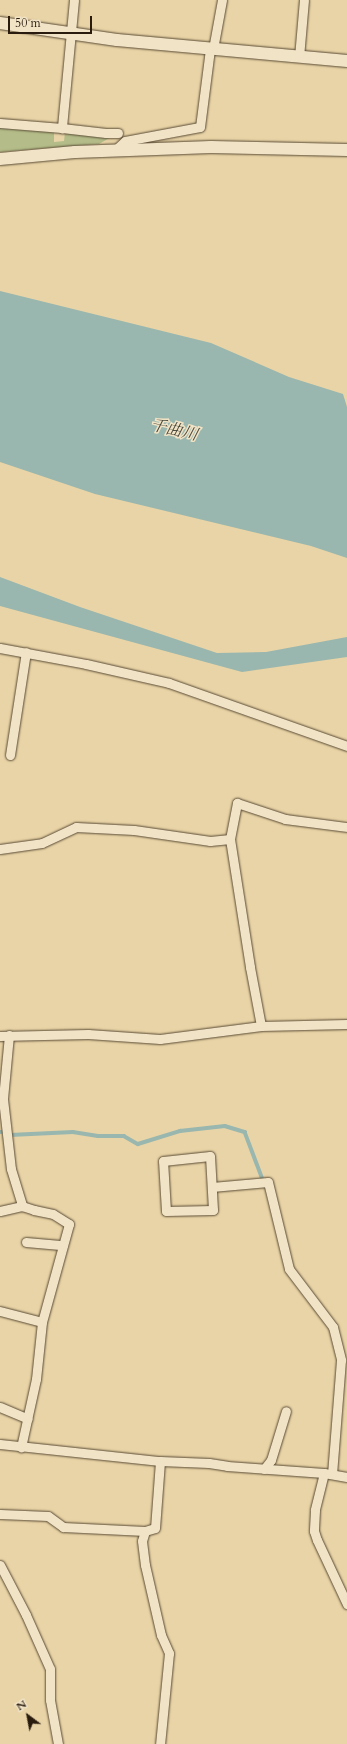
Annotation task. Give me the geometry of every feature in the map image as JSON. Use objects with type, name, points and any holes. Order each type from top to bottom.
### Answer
[{"type":"street","points":[[62,128],[74,0]]},
{"type":"street","points":[[114,151],[125,141],[200,127],[212,49],[222,0]]},
{"type":"street","points":[[299,57],[304,0]]},
{"type":"street","points":[[0,23],[70,34],[347,61]]},
{"type":"street","points":[[0,123],[118,133]]},
{"type":"street","points":[[0,158],[75,152],[211,147],[347,150]]},
{"type":"street","points":[[0,648],[86,664],[169,683],[347,746]]},
{"type":"street","points":[[10,755],[26,652]]},
{"type":"street","points":[[261,1026],[250,967],[230,839],[237,804],[285,819],[347,827]]},
{"type":"street","points":[[0,849],[42,843],[76,827],[134,830],[210,841],[230,839]]},
{"type":"street","points":[[22,1206],[11,1169],[3,1099],[4,1036],[88,1034],[160,1039],[261,1026],[347,1024]]},
{"type":"street","points":[[210,1156],[212,1187],[213,1210],[166,1211],[163,1161],[210,1156]]},
{"type":"street","points":[[212,1187],[268,1182],[289,1269],[332,1327],[344,1360],[328,1473],[314,1510],[314,1531],[347,1604]]},
{"type":"street","points":[[0,1211],[22,1206],[53,1214],[69,1224],[42,1322],[36,1379],[21,1447]]},
{"type":"street","points":[[26,1242],[63,1245]]},
{"type":"street","points":[[0,1311],[42,1322]]},
{"type":"street","points":[[0,1407],[28,1419]]},
{"type":"street","points":[[264,1469],[271,1460],[286,1411]]},
{"type":"street","points":[[0,1444],[160,1461],[208,1463],[264,1469],[328,1473],[347,1477]]},
{"type":"street","points":[[0,1514],[48,1516],[63,1527],[145,1531],[155,1528],[160,1461]]},
{"type":"street","points":[[145,1531],[142,1541],[145,1565],[161,1635],[170,1653],[160,1744]]},
{"type":"street","points":[[0,1565],[26,1615],[50,1669],[50,1700],[58,1744]]},
{"type":"green space","points":[[0,127],[54,132],[54,142],[64,141],[65,132],[111,137],[99,144],[0,152]]},
{"type":"water","name":"千曲川","points":[[0,291],[211,343],[289,377],[343,394],[347,407],[347,558],[311,546],[95,494],[0,462]]},
{"type":"water","points":[[0,577],[80,607],[217,653],[266,652],[347,637],[347,657],[242,672],[0,606]]},
{"type":"waterway","points":[[10,1135],[73,1132],[98,1136],[124,1136],[138,1144],[180,1131],[225,1126],[245,1132],[262,1177]]}]
